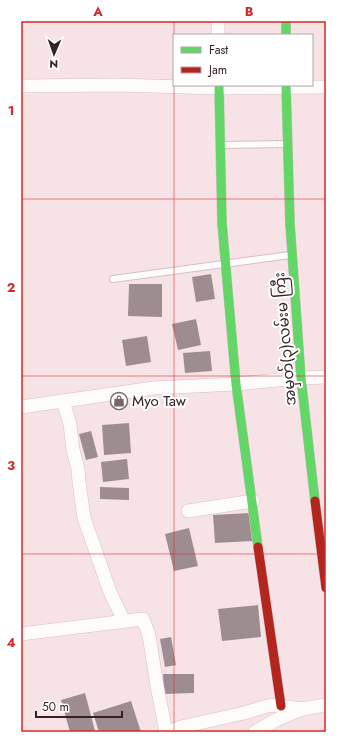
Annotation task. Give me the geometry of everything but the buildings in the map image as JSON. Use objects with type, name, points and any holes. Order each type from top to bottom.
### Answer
[{"type":"street","points":[[218,21],[218,34]]},
{"type":"street","points":[[286,21],[286,34]]},
{"type":"street","points":[[21,86],[173,86]]},
{"type":"street","points":[[281,706],[267,616],[253,501],[236,384],[222,223],[219,86],[326,87]]},
{"type":"street","name":"အမှတ်(၃)လမ်းမ ကြီး","points":[[286,86],[290,224],[300,378],[326,588]]},
{"type":"street","points":[[21,407],[154,388],[236,384],[326,377]]},
{"type":"street","points":[[63,401],[70,424],[73,450],[78,469],[84,518],[110,592],[124,622]]},
{"type":"street","points":[[188,511],[253,501]]},
{"type":"street","points":[[21,634],[143,620],[149,635],[157,686],[167,732],[181,727],[244,713],[271,705],[302,709]]},
{"type":"street","points":[[255,732],[276,720],[302,709],[326,705]]},
{"type":"lane","points":[[220,145],[288,144]]},
{"type":"lane","points":[[113,279],[292,255]]},
{"type":"traffic: fast","points":[[286,21],[286,34]]},
{"type":"traffic: fast","points":[[219,86],[222,223],[236,384],[258,547]]},
{"type":"traffic: fast","points":[[286,86],[290,224],[301,378],[315,501]]},
{"type":"traffic: jam","points":[[315,501],[326,588]]},
{"type":"traffic: jam","points":[[258,547],[281,706]]},
{"type":"place","name":"Myo Taw","points":[[119,401]]}]
